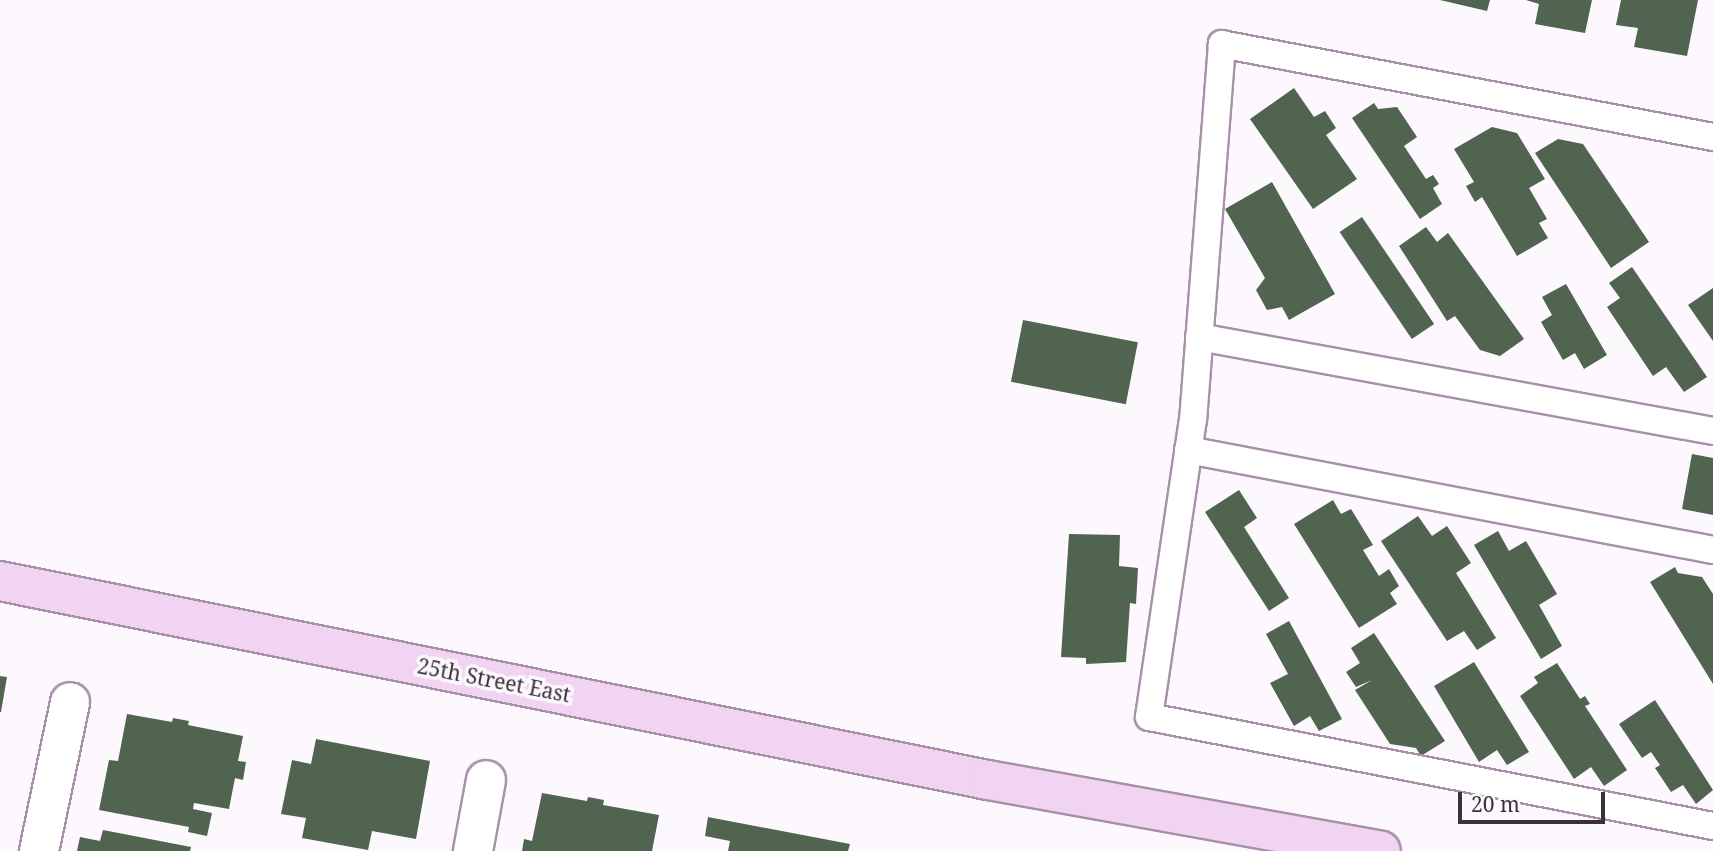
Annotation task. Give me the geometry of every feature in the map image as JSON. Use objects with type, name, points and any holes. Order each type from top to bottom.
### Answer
[{"type":"street","name":"25th Street East","points":[[0,580],[988,780],[1381,851]]},
{"type":"street","points":[[40,851],[69,702]]},
{"type":"street","points":[[473,851],[486,780]]},
{"type":"lane","points":[[1713,136],[1222,44],[1188,450],[1149,717],[1713,826]]},
{"type":"lane","points":[[1199,337],[1713,431]]},
{"type":"lane","points":[[1188,450],[1713,550]]},
{"type":"building","points":[[1440,0],[1490,0],[1487,11]]},
{"type":"building","points":[[1526,0],[1592,0],[1585,33],[1535,24],[1539,4]]},
{"type":"building","points":[[1621,0],[1698,0],[1687,56],[1634,47],[1638,28],[1616,25]]},
{"type":"building","points":[[1294,88],[1314,117],[1325,111],[1336,128],[1326,135],[1357,179],[1313,209],[1250,119]]},
{"type":"building","points":[[1374,103],[1378,109],[1397,107],[1417,137],[1404,146],[1426,179],[1433,175],[1439,184],[1433,188],[1442,204],[1420,219],[1352,118]]},
{"type":"building","points":[[1492,127],[1517,133],[1545,179],[1529,188],[1547,219],[1539,223],[1548,238],[1517,256],[1482,197],[1475,202],[1466,186],[1474,182],[1454,149]]},
{"type":"building","points":[[1558,139],[1583,144],[1649,242],[1611,268],[1535,153]]},
{"type":"building","points":[[1272,182],[1335,294],[1289,320],[1282,307],[1267,310],[1256,290],[1265,278],[1225,209]]},
{"type":"building","points":[[1362,217],[1434,324],[1412,339],[1340,232]]},
{"type":"building","points":[[1426,227],[1437,242],[1448,233],[1524,339],[1500,356],[1480,350],[1455,316],[1447,321],[1399,246]]},
{"type":"building","points":[[1632,267],[1707,377],[1684,392],[1666,367],[1653,376],[1607,307],[1620,298],[1609,283]]},
{"type":"building","points":[[1566,284],[1607,355],[1584,369],[1575,353],[1563,360],[1541,322],[1552,315],[1542,297]]},
{"type":"building","points":[[1713,288],[1713,341],[1688,305]]},
{"type":"building","points":[[1023,320],[1138,342],[1126,404],[1011,382]]},
{"type":"building","points":[[1692,454],[1713,458],[1713,515],[1682,509]]},
{"type":"building","points":[[1239,490],[1257,518],[1244,527],[1289,598],[1269,611],[1205,512]]},
{"type":"building","points":[[1333,500],[1341,514],[1351,509],[1373,545],[1363,550],[1379,576],[1389,569],[1399,586],[1390,593],[1397,604],[1359,628],[1294,524]]},
{"type":"building","points":[[1418,516],[1432,536],[1447,526],[1471,563],[1456,573],[1496,638],[1477,650],[1464,631],[1447,641],[1381,541]]},
{"type":"building","points":[[1498,531],[1509,551],[1526,541],[1557,594],[1539,605],[1562,646],[1541,659],[1474,545]]},
{"type":"building","points":[[1069,534],[1120,535],[1119,566],[1138,568],[1136,604],[1130,603],[1126,662],[1086,664],[1086,658],[1061,657]]},
{"type":"building","points":[[1675,567],[1678,573],[1702,577],[1713,594],[1713,684],[1650,582]]},
{"type":"building","points":[[1289,621],[1342,719],[1319,731],[1310,716],[1294,726],[1270,683],[1288,674],[1266,634]]},
{"type":"building","points":[[1374,633],[1445,741],[1421,756],[1416,748],[1390,744],[1355,690],[1372,680],[1356,687],[1346,672],[1360,663],[1351,648]]},
{"type":"building","points":[[1474,662],[1529,752],[1507,765],[1497,750],[1479,762],[1434,686]]},
{"type":"building","points":[[1557,663],[1580,699],[1585,696],[1590,704],[1585,706],[1627,770],[1604,786],[1591,767],[1574,779],[1520,696],[1538,683],[1534,677]]},
{"type":"building","points":[[0,676],[7,677],[1,712],[0,712]]},
{"type":"building","points":[[1655,700],[1713,790],[1696,804],[1683,785],[1671,792],[1655,768],[1660,765],[1651,752],[1642,758],[1619,724]]},
{"type":"building","points":[[127,714],[172,722],[173,718],[189,721],[188,725],[243,736],[238,761],[246,762],[243,780],[235,778],[229,809],[194,803],[193,809],[212,813],[207,836],[188,832],[189,827],[99,810],[109,760],[118,761]]},
{"type":"building","points":[[316,739],[430,761],[416,839],[372,831],[368,850],[302,838],[306,818],[281,814],[292,760],[311,764]]},
{"type":"building","points":[[542,793],[587,801],[588,797],[604,800],[603,805],[659,815],[652,851],[522,851],[524,839],[532,841]]},
{"type":"building","points":[[708,817],[850,844],[848,851],[728,851],[730,841],[705,836]]},
{"type":"building","points":[[103,830],[191,847],[190,851],[77,851],[80,837],[100,841]]}]
